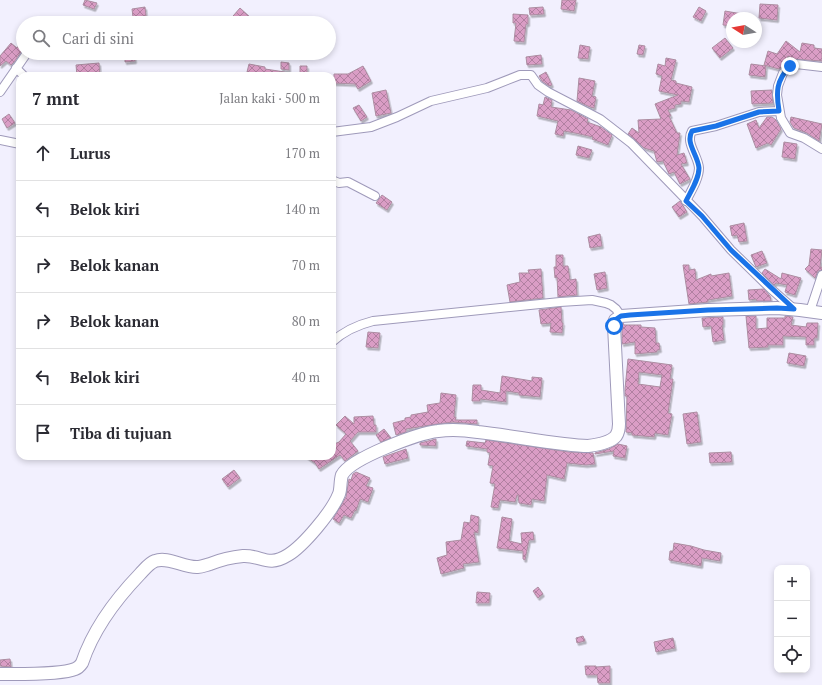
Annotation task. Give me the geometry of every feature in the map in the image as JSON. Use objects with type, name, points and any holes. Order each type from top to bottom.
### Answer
[{"type":"street","points":[[0,92],[22,60]]},
{"type":"street","points":[[822,67],[794,64],[790,66],[783,73],[776,95],[781,118],[790,133],[804,138],[822,149]]},
{"type":"street","points":[[16,68],[20,72]]},
{"type":"street","points":[[336,131],[371,127],[431,101],[487,88],[520,75],[529,74],[538,85],[548,92],[600,119],[631,143],[702,216],[731,250],[794,309]]},
{"type":"street","points":[[686,201],[696,181],[699,169],[689,138],[692,131],[716,126],[759,112],[779,111]]},
{"type":"street","points":[[0,140],[16,143]]},
{"type":"street","points":[[336,182],[339,183],[348,182],[375,196]]},
{"type":"street","points":[[0,674],[60,672],[73,670],[79,667],[95,635],[126,589],[156,560],[170,561],[195,568],[241,556],[269,561],[278,560],[289,554],[301,545],[328,513],[339,493],[342,475],[350,466],[382,450],[407,440],[427,433],[449,430],[509,436],[550,443],[587,446],[610,440],[615,437],[619,424],[614,326],[615,320],[621,316],[708,310],[777,308],[816,312],[822,275]]},
{"type":"street","points":[[336,339],[356,326],[373,321],[560,302],[592,300],[606,302],[616,309],[621,316]]},
{"type":"building","points":[[85,0],[97,3],[94,9],[83,5]]},
{"type":"building","points":[[562,0],[576,0],[574,11],[561,9]]},
{"type":"building","points":[[760,4],[778,5],[777,20],[762,18],[762,12],[759,12]]},
{"type":"building","points":[[145,7],[146,16],[133,16],[132,9]]},
{"type":"building","points":[[543,7],[544,14],[530,15],[529,8]]},
{"type":"building","points":[[699,7],[706,11],[701,21],[693,17]]},
{"type":"building","points":[[240,8],[249,16],[233,16]]},
{"type":"building","points":[[725,11],[731,12],[726,12],[726,25],[723,25]]},
{"type":"building","points":[[513,14],[528,15],[528,24],[526,24],[524,42],[514,41],[516,23],[513,23]]},
{"type":"building","points":[[725,38],[726,48],[733,48],[720,58],[712,48]]},
{"type":"building","points":[[786,41],[800,52],[802,43],[814,45],[814,48],[822,49],[822,61],[793,59],[788,56],[786,62],[779,69],[764,65],[768,51],[777,54]]},
{"type":"building","points":[[11,43],[16,47],[16,59],[11,65],[6,61],[0,66],[0,56]]},
{"type":"building","points":[[580,45],[590,47],[588,59],[578,58]]},
{"type":"building","points":[[639,45],[645,46],[643,55],[637,54]]},
{"type":"building","points":[[541,55],[542,64],[527,65],[526,57]]},
{"type":"building","points":[[666,58],[676,60],[671,80],[676,81],[676,83],[692,87],[689,102],[681,101],[681,104],[675,105],[675,108],[668,110],[671,116],[669,116],[677,133],[680,133],[677,155],[684,153],[687,163],[681,164],[690,179],[680,184],[674,172],[669,174],[663,161],[657,162],[654,151],[644,148],[628,134],[632,128],[639,133],[638,120],[661,119],[655,104],[678,95],[659,91],[662,76],[656,74],[658,64],[665,66]]},
{"type":"building","points":[[125,60],[135,60],[135,61],[125,62]]},
{"type":"building","points":[[281,62],[289,63],[289,70],[281,69]]},
{"type":"building","points":[[99,63],[100,72],[77,72],[76,65]]},
{"type":"building","points":[[249,64],[265,67],[265,69],[285,72],[247,72]]},
{"type":"building","points":[[751,64],[766,66],[765,77],[749,75]]},
{"type":"building","points":[[300,66],[307,66],[307,72],[300,72]]},
{"type":"building","points":[[363,66],[371,81],[358,89],[355,84],[336,83],[336,74],[348,74]]},
{"type":"building","points":[[546,72],[552,85],[549,86],[542,81],[539,76]]},
{"type":"building","points":[[579,78],[595,81],[592,96],[596,97],[594,108],[577,101]]},
{"type":"building","points":[[386,90],[391,113],[376,116],[372,93]]},
{"type":"building","points":[[772,90],[773,103],[752,104],[751,91]]},
{"type":"building","points":[[545,97],[552,100],[551,107],[571,110],[588,119],[587,122],[601,127],[612,135],[608,145],[592,139],[593,137],[575,133],[564,131],[563,136],[555,134],[558,121],[537,116],[539,104],[543,105]]},
{"type":"building","points":[[359,105],[367,117],[361,121],[353,108]]},
{"type":"building","points":[[9,114],[15,123],[7,128],[2,119]]},
{"type":"building","points":[[767,117],[772,117],[776,120],[781,129],[771,145],[768,143],[756,148],[747,124],[756,120],[759,128]]},
{"type":"building","points":[[791,117],[822,124],[819,141],[807,133],[794,128],[790,122]]},
{"type":"building","points":[[784,142],[797,144],[795,159],[782,157]]},
{"type":"building","points":[[578,146],[592,150],[589,158],[576,155]]},
{"type":"building","points":[[382,195],[392,202],[387,210],[376,203]]},
{"type":"building","points":[[680,201],[687,212],[679,217],[672,207]]},
{"type":"building","points":[[744,223],[747,241],[739,242],[737,235],[732,236],[730,226]]},
{"type":"building","points":[[600,234],[602,246],[590,248],[588,237]]},
{"type":"building","points":[[811,249],[822,250],[820,267],[822,267],[822,270],[818,271],[815,278],[805,269],[809,265]]},
{"type":"building","points":[[762,251],[767,263],[756,267],[751,255]]},
{"type":"building","points":[[556,255],[563,255],[563,266],[568,266],[570,280],[576,279],[577,295],[558,297],[557,277],[555,278],[554,267],[556,267]]},
{"type":"building","points":[[683,265],[689,265],[689,270],[695,269],[696,280],[711,274],[711,276],[729,273],[732,296],[708,300],[708,302],[689,304]]},
{"type":"building","points":[[541,269],[543,298],[510,302],[507,285],[520,282],[519,273],[529,273],[528,270]]},
{"type":"building","points":[[765,269],[781,279],[782,273],[801,278],[795,295],[785,292],[787,285],[776,283],[774,285],[762,273]]},
{"type":"building","points":[[605,272],[607,288],[597,290],[594,274]]},
{"type":"building","points":[[764,289],[770,296],[771,301],[757,301],[756,299],[749,300],[748,290]]},
{"type":"building","points":[[561,307],[563,323],[562,333],[550,332],[551,323],[541,324],[539,310]]},
{"type":"building","points":[[746,316],[756,316],[756,329],[767,328],[767,318],[785,318],[785,316],[793,317],[791,325],[806,327],[807,323],[818,323],[817,338],[814,338],[814,345],[806,345],[806,337],[783,336],[783,345],[768,345],[768,347],[749,348]]},
{"type":"building","points":[[723,317],[722,325],[724,340],[713,342],[711,326],[703,327],[702,318]]},
{"type":"building","points":[[623,323],[624,325],[641,325],[641,327],[655,328],[656,343],[659,343],[660,350],[657,350],[657,352],[635,354],[635,342],[622,344]]},
{"type":"building","points":[[368,332],[380,333],[378,348],[366,347]]},
{"type":"building","points":[[789,353],[806,356],[804,366],[787,363]]},
{"type":"building","points":[[628,359],[672,365],[670,379],[673,379],[668,413],[672,414],[668,435],[655,433],[654,437],[632,435],[632,433],[626,432],[627,396],[625,396]],"holes":[[[639,372],[662,375],[660,387],[638,384]]]},
{"type":"building","points":[[502,376],[532,381],[532,377],[542,378],[540,397],[519,395],[519,393],[506,391],[506,402],[480,399],[480,401],[472,401],[473,385],[481,385],[481,390],[500,393]]},
{"type":"building","points":[[441,393],[456,395],[455,420],[477,420],[477,424],[453,422],[437,424],[406,429],[406,432],[396,435],[393,423],[405,420],[405,418],[411,417],[411,415],[428,412],[427,405],[440,403]]},
{"type":"building","points":[[697,412],[701,442],[687,444],[683,414]]},
{"type":"building","points":[[345,416],[354,424],[354,417],[373,416],[374,425],[376,425],[376,432],[358,432],[350,441],[358,451],[345,461],[340,455],[336,458],[336,443],[346,434],[336,425]]},
{"type":"building","points":[[384,429],[391,438],[381,442],[376,435]]},
{"type":"building","points":[[436,439],[436,446],[420,445],[420,443]]},
{"type":"building","points":[[486,440],[569,452],[593,453],[595,464],[586,465],[567,463],[564,479],[547,475],[544,501],[532,499],[531,505],[519,503],[517,495],[515,502],[500,500],[498,508],[491,507],[495,484],[490,483],[493,466],[488,465],[490,453],[487,452],[487,449],[466,446],[467,441],[485,443]]},
{"type":"building","points":[[618,444],[627,446],[625,458],[613,456],[614,451],[595,454],[609,449]]},
{"type":"building","points":[[406,449],[408,458],[385,464],[383,457]]},
{"type":"building","points":[[731,452],[732,462],[710,463],[709,453]]},
{"type":"building","points":[[311,460],[332,460],[319,469]]},
{"type":"building","points":[[234,470],[240,478],[228,487],[222,479]]},
{"type":"building","points":[[356,472],[370,478],[366,486],[373,488],[368,502],[360,499],[356,511],[355,510],[351,518],[344,515],[339,523],[333,519],[346,497],[349,479],[351,480],[353,474]]},
{"type":"building","points":[[471,515],[479,517],[478,533],[474,532],[479,562],[463,564],[464,568],[441,574],[437,558],[447,555],[446,542],[461,540],[464,522],[470,523]]},
{"type":"building","points":[[502,517],[512,519],[509,541],[522,544],[521,533],[533,532],[534,540],[529,540],[525,560],[523,559],[523,551],[497,548]]},
{"type":"building","points":[[674,543],[721,553],[720,561],[702,558],[701,566],[669,560],[670,551],[673,551]]},
{"type":"building","points":[[538,587],[543,594],[538,598],[533,591]]},
{"type":"building","points":[[477,592],[490,593],[489,603],[476,603]]},
{"type":"building","points":[[583,636],[585,641],[577,643],[576,638]]},
{"type":"building","points":[[673,638],[675,648],[656,652],[654,642]]},
{"type":"building","points":[[10,659],[11,667],[0,666],[0,660]]},
{"type":"building","points":[[585,666],[610,666],[610,683],[598,683],[597,675],[586,675]]},
{"type":"route","points":[[614,326],[615,320],[621,316],[630,315],[708,310],[794,309],[731,250],[702,216],[686,201],[696,181],[699,169],[689,138],[692,131],[716,126],[759,112],[779,111],[776,95],[778,86],[783,73],[790,66]]}]
